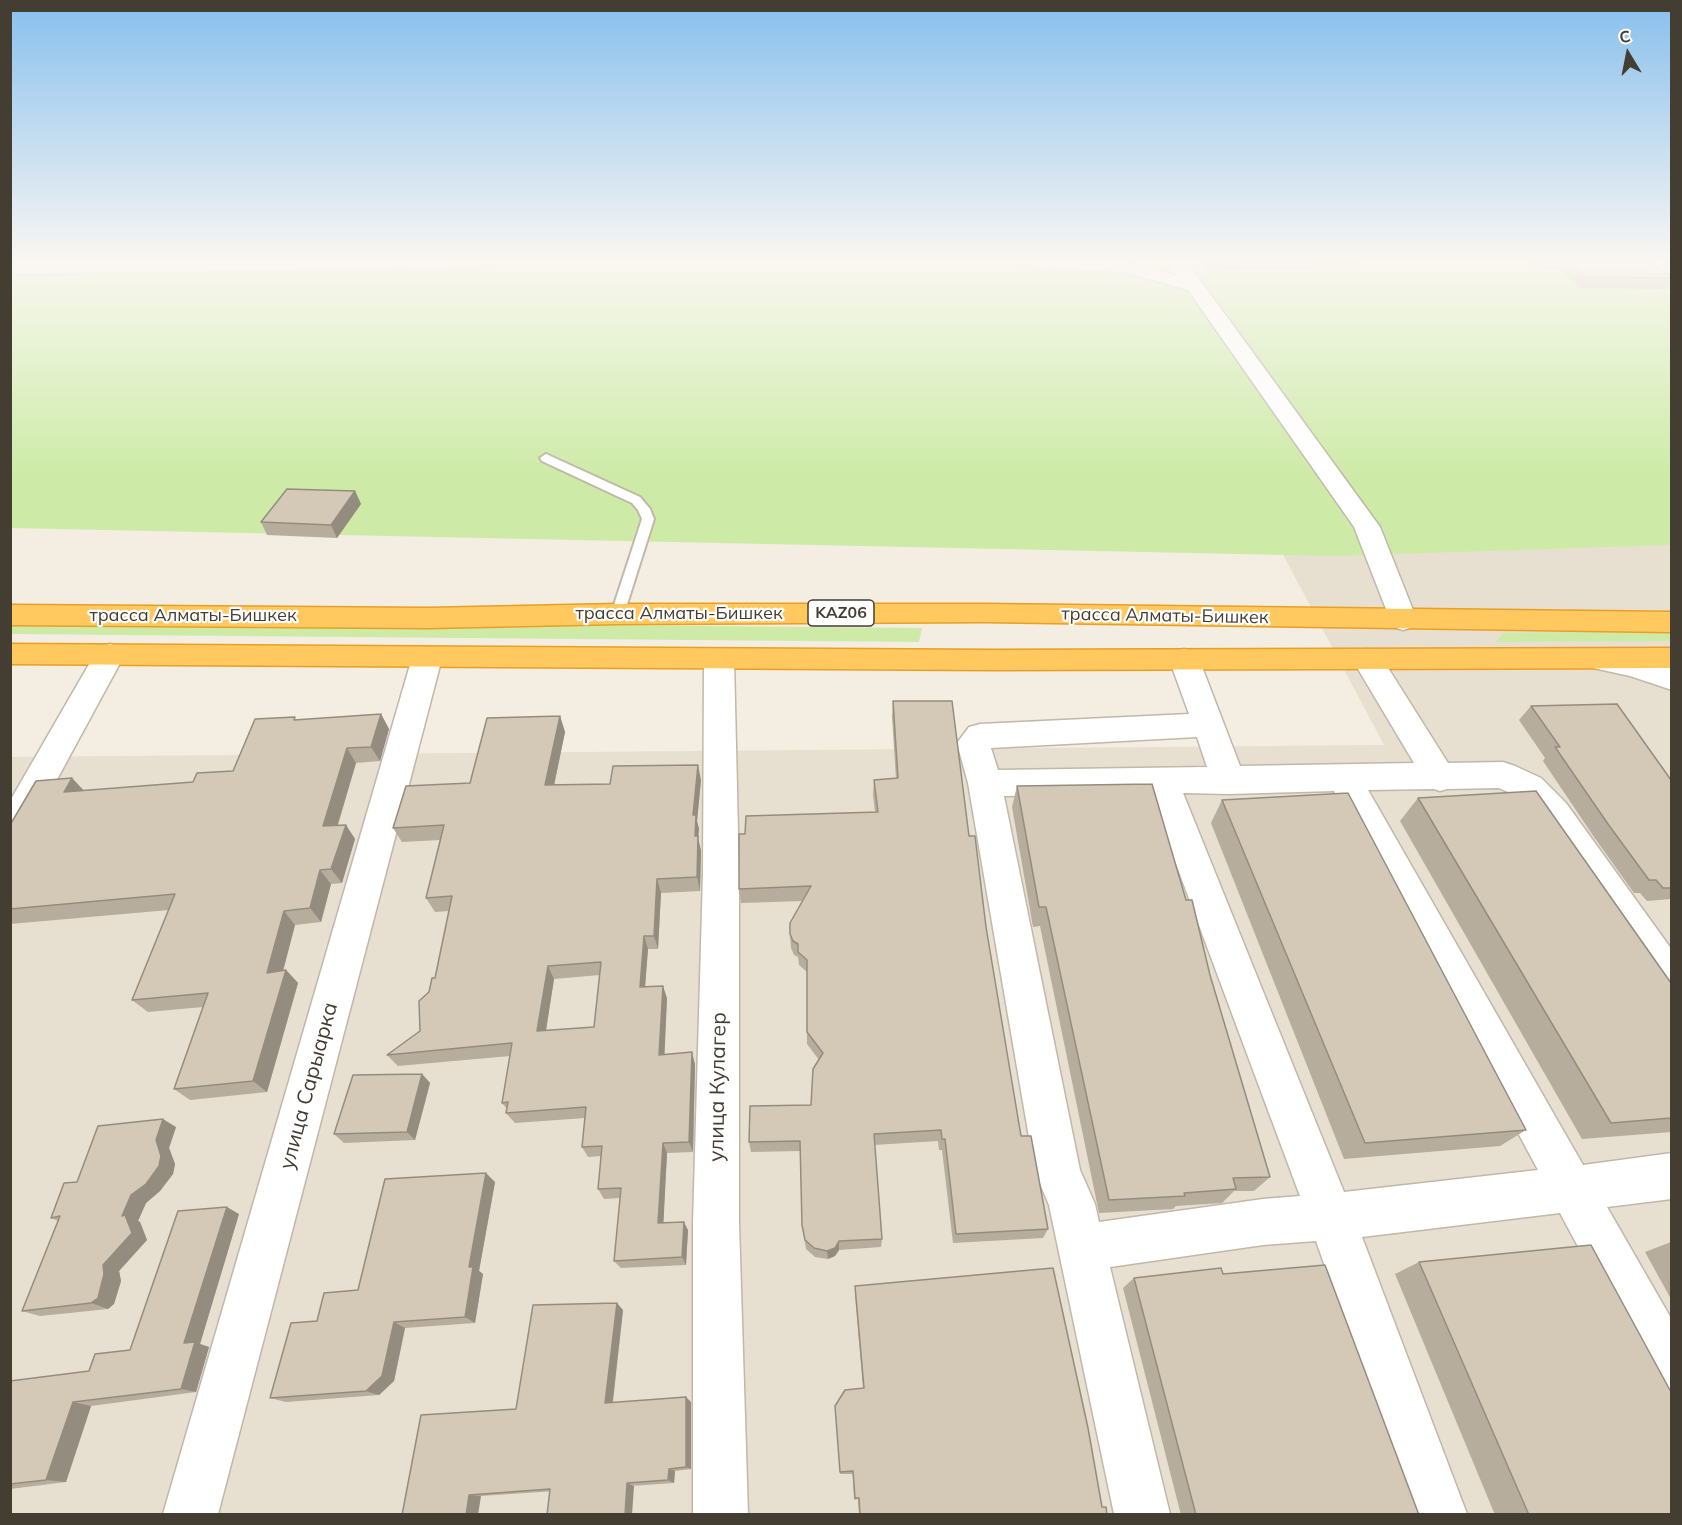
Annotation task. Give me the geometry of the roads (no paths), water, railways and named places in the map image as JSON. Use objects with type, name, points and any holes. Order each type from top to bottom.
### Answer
[{"type":"highway","name":"трасса Алматы-Бишкек","points":[[10,615],[428,618],[618,614],[985,613],[1671,622]]},
{"type":"highway","points":[[985,613],[993,660]]},
{"type":"highway","points":[[10,654],[993,660],[1671,657]]},
{"type":"street","points":[[1228,333],[1367,527],[1403,620]]},
{"type":"street","points":[[10,834],[110,654]]},
{"type":"street","name":"улица Сарыарка","points":[[190,1515],[427,658]]},
{"type":"street","points":[[1590,658],[1633,666],[1671,679]]},
{"type":"street","name":"улица Кулагер","points":[[719,659],[721,874],[716,1223],[721,1515]]},
{"type":"street","points":[[1367,659],[1440,778]]},
{"type":"street","points":[[1185,660],[1229,781]]},
{"type":"street","points":[[1142,1515],[1072,1204],[1058,1172],[985,783],[972,743],[980,736],[1209,725]]},
{"type":"street","points":[[985,783],[1440,778],[1503,775],[1529,787],[1554,813],[1671,983]]},
{"type":"street","points":[[1345,779],[1574,1189],[1671,1370]]},
{"type":"street","points":[[1162,782],[1331,1217],[1440,1515]]},
{"type":"street","points":[[1081,1248],[1263,1222],[1331,1217],[1671,1176]]},
{"type":"lane","points":[[546,458],[636,500],[644,509],[648,519],[647,525],[618,614]]}]
